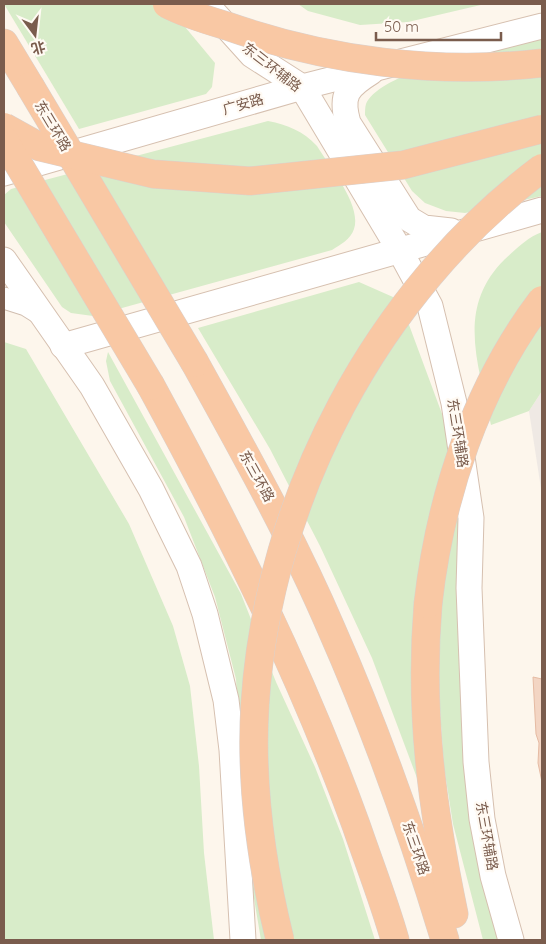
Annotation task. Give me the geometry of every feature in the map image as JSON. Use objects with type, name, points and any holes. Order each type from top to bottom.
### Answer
[{"type":"highway","points":[[167,4],[248,34],[288,45],[369,60],[439,66],[542,63]]},
{"type":"highway","name":"东三环路","points":[[4,43],[195,363],[272,505],[331,628],[420,854],[445,940]]},
{"type":"highway","points":[[4,127],[40,146],[154,174],[250,181],[403,165],[542,129]]},
{"type":"highway","points":[[4,140],[151,386],[243,558],[295,673],[336,771],[395,940]]},
{"type":"highway","points":[[280,940],[259,836],[255,739],[260,658],[268,604],[282,551],[321,449],[345,399],[378,344],[432,272],[465,236],[496,206],[542,168]]},
{"type":"highway","points":[[460,940],[435,818],[429,763],[423,657],[432,562],[458,463],[472,427],[496,376],[542,300]]},
{"type":"main road","name":"东三环辅路","points":[[206,4],[252,55],[302,87],[399,249],[430,306],[454,403],[471,518],[469,588],[476,762],[482,819],[493,876],[511,940]]},
{"type":"main road","name":"广安路","points":[[4,173],[302,87],[542,26]]},
{"type":"main road","points":[[380,67],[360,79],[346,93],[343,105],[348,123],[409,220],[424,228],[466,231]]},
{"type":"main road","points":[[63,346],[399,249],[542,210]]},
{"type":"main road","points":[[4,260],[92,386],[151,489],[189,566],[205,614],[226,700],[232,750],[244,940]]},
{"type":"street","points":[[4,298],[26,305],[42,315]]},
{"type":"shaded area","points":[[542,391],[542,495],[529,411]]},
{"type":"green space","points":[[4,4],[166,4],[215,63],[212,87],[206,94],[79,129]]},
{"type":"green space","points":[[298,4],[485,4],[408,22],[360,25],[308,11]]},
{"type":"green space","points":[[542,36],[542,196],[465,213],[446,211],[425,203],[412,191],[365,115],[366,104],[376,92],[395,80],[419,70],[474,53]]},
{"type":"green space","points":[[268,121],[295,129],[312,141],[349,197],[355,219],[353,233],[342,244],[332,250],[93,316],[71,313],[62,307],[4,222],[4,195],[11,189]]},
{"type":"green space","points":[[542,232],[542,391],[529,411],[491,425],[481,381],[475,338],[475,317],[480,297],[490,278],[505,259],[527,240]]},
{"type":"green space","points":[[359,282],[393,297],[405,314],[445,422],[458,493],[464,574],[507,940],[483,940],[453,824],[444,767],[439,696],[420,568],[413,647],[423,794],[372,658],[320,546],[270,449],[198,328]]},
{"type":"green space","points":[[4,342],[26,349],[129,524],[173,626],[190,686],[199,766],[204,853],[214,940],[4,940]]},
{"type":"green space","points":[[108,352],[241,594],[276,682],[315,767],[343,839],[375,940],[261,940],[245,845],[236,679],[215,597],[184,517],[110,381],[106,361]]},
{"type":"building","points":[[533,677],[542,679],[542,782],[538,763],[539,743],[536,734]]}]
